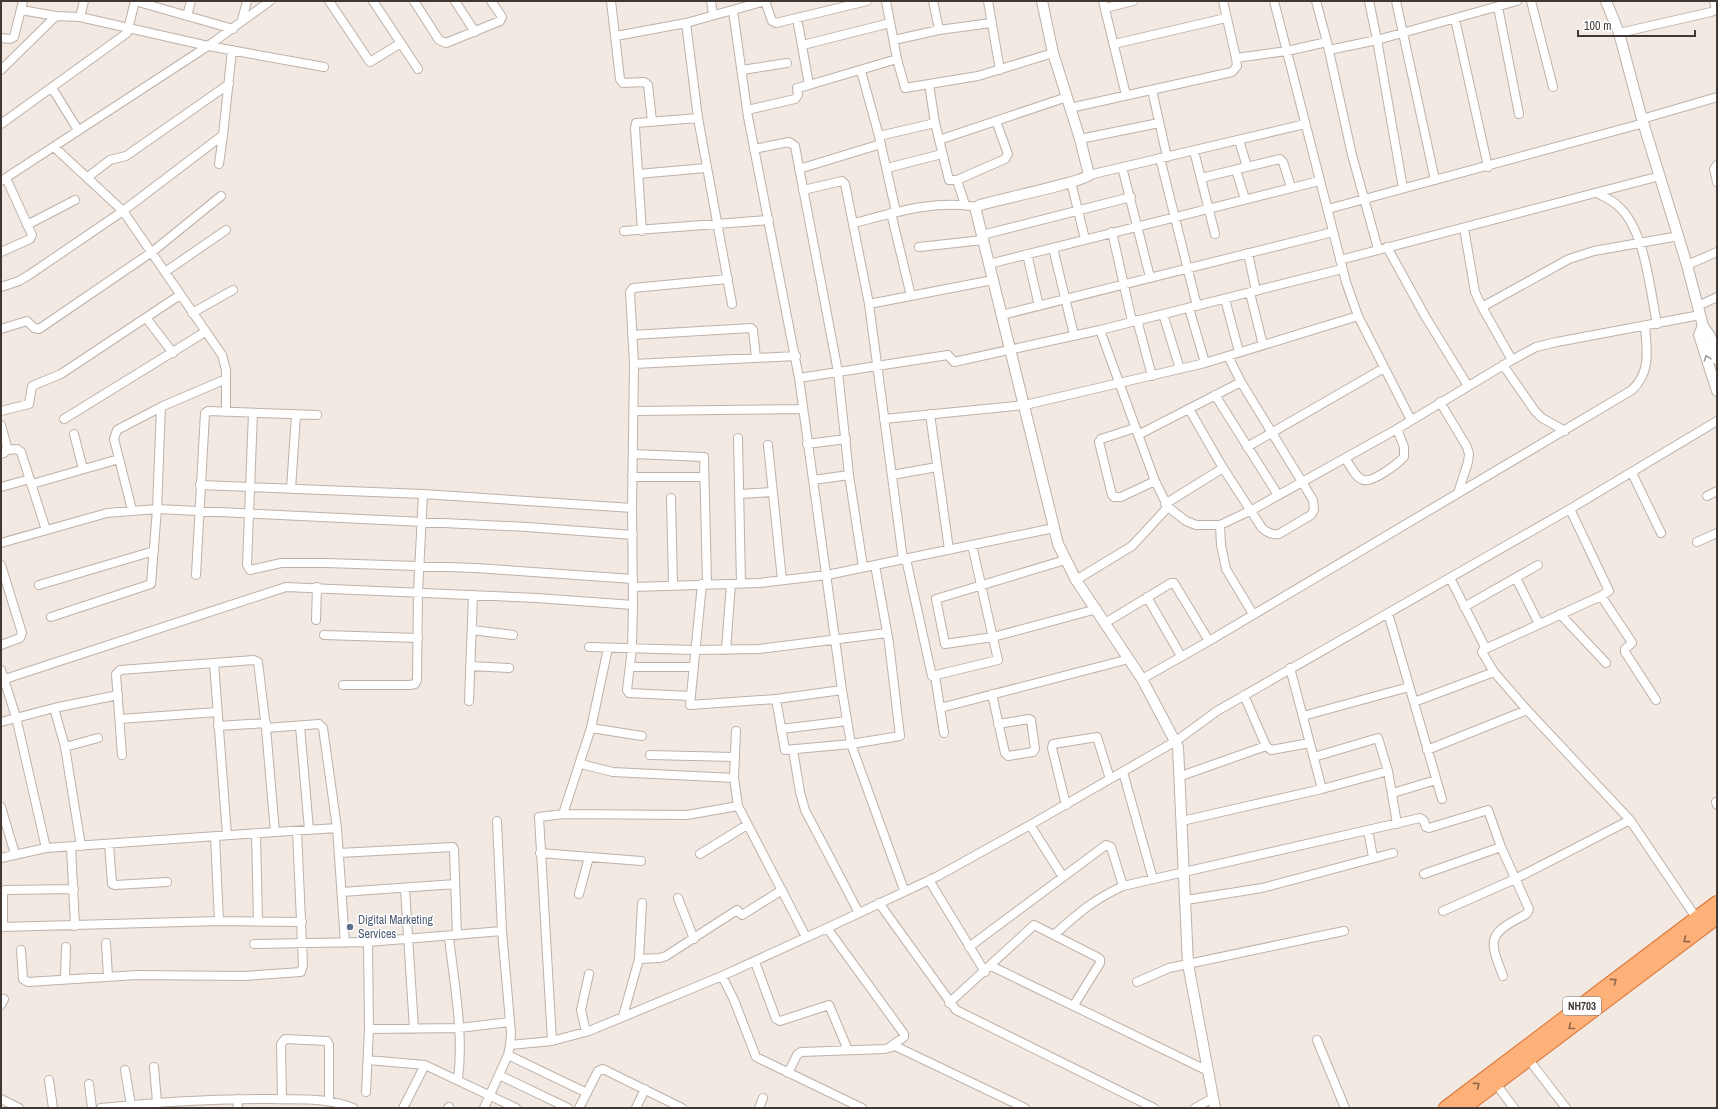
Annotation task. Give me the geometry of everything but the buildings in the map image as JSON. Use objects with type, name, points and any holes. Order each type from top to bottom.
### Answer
[{"type":"highway","name":"NH703","points":[[1463,1108],[1529,1060],[1700,923],[1717,903]]},
{"type":"highway","name":"NH703","points":[[1446,1108],[1700,923],[1717,917]]},
{"type":"street","points":[[1,38],[10,39],[14,37],[23,1]]},
{"type":"street","points":[[80,17],[84,1]]},
{"type":"street","points":[[1,124],[127,33],[135,1],[233,29]]},
{"type":"street","points":[[187,16],[191,1]]},
{"type":"street","points":[[242,20],[247,1]]},
{"type":"street","points":[[1,252],[31,238],[27,225],[3,180],[208,46],[270,1]]},
{"type":"street","points":[[329,1],[370,62],[401,43]]},
{"type":"street","points":[[373,1],[418,69]]},
{"type":"street","points":[[414,1],[442,43],[452,42],[502,19],[491,1]]},
{"type":"street","points":[[455,1],[475,32]]},
{"type":"street","points":[[611,1],[620,79],[623,83],[644,82],[648,85],[652,121]]},
{"type":"street","points":[[711,1],[713,15]]},
{"type":"street","points":[[616,36],[733,11],[765,1],[773,23],[867,1]]},
{"type":"street","points":[[886,1],[897,59],[905,88],[1000,70],[1053,53]]},
{"type":"street","points":[[933,1],[939,30]]},
{"type":"street","points":[[988,1],[1000,70]]},
{"type":"street","points":[[1042,1],[1053,53],[1080,139],[1089,174]]},
{"type":"street","points":[[1126,96],[1104,4],[1133,1]]},
{"type":"street","points":[[1070,108],[1232,72],[1237,66],[1236,58],[1222,1]]},
{"type":"street","points":[[1274,1],[1342,268],[1358,316],[1411,420]]},
{"type":"street","points":[[1316,1],[1328,46],[1343,118],[1363,199],[1382,248],[1468,386]]},
{"type":"street","points":[[1368,1],[1377,40],[1403,188]]},
{"type":"street","points":[[1396,1],[1435,180]]},
{"type":"street","points":[[1236,58],[1377,40],[1516,1]]},
{"type":"street","points":[[1531,1],[1553,87]]},
{"type":"street","points":[[1606,1],[1619,34],[1643,121],[1687,265],[1703,326],[1713,335],[1717,359]]},
{"type":"street","points":[[1619,34],[1711,12],[1716,6]]},
{"type":"street","points":[[1498,7],[1519,114]]},
{"type":"street","points":[[21,10],[56,16],[80,17],[208,46],[324,67]]},
{"type":"street","points":[[733,11],[754,149],[796,356],[807,444],[851,744],[904,890]]},
{"type":"street","points":[[1,69],[56,16]]},
{"type":"street","points":[[797,18],[809,85]]},
{"type":"street","points":[[1114,44],[1226,18]]},
{"type":"street","points":[[1455,19],[1488,167]]},
{"type":"street","points":[[686,22],[706,168],[732,304]]},
{"type":"street","points":[[803,45],[890,23]]},
{"type":"street","points":[[894,40],[939,30],[991,23]]},
{"type":"street","points":[[219,164],[232,50]]},
{"type":"street","points":[[747,110],[795,99],[798,95],[797,88],[861,71],[897,59]]},
{"type":"street","points":[[742,70],[787,63]]},
{"type":"street","points":[[861,71],[887,168],[894,213],[911,296]]},
{"type":"street","points":[[88,177],[110,160],[126,156],[229,84]]},
{"type":"street","points":[[929,84],[935,123],[947,178],[953,181],[957,180],[1007,157],[996,121]]},
{"type":"street","points":[[52,88],[78,130]]},
{"type":"street","points":[[1152,90],[1175,217],[1188,268],[1193,307],[1205,363]]},
{"type":"street","points":[[939,140],[1067,97]]},
{"type":"street","points":[[1328,209],[1403,188],[1488,167],[1643,121],[1717,97]]},
{"type":"street","points":[[642,230],[635,125],[638,122],[698,118]]},
{"type":"street","points":[[799,169],[880,140],[935,123]]},
{"type":"street","points":[[1080,139],[1159,123]]},
{"type":"street","points":[[854,223],[894,213],[934,206],[965,205],[977,207],[1002,199],[1071,182],[1087,177],[1089,174],[1164,158],[1305,124]]},
{"type":"street","points":[[1,287],[19,281],[29,275],[123,211],[223,135]]},
{"type":"street","points":[[1239,140],[1247,167]]},
{"type":"street","points":[[754,149],[792,142],[795,146],[838,372],[849,475],[863,567]]},
{"type":"street","points":[[54,147],[123,211],[206,332],[225,362],[226,412]]},
{"type":"street","points":[[1194,151],[1215,234]]},
{"type":"street","points":[[887,168],[942,154]]},
{"type":"street","points":[[1201,178],[1282,160],[1291,187]]},
{"type":"street","points":[[1717,165],[1714,169],[1717,182]]},
{"type":"street","points":[[1122,167],[1131,197],[1150,277]]},
{"type":"street","points":[[638,174],[706,168]]},
{"type":"street","points":[[1236,170],[1245,199]]},
{"type":"street","points":[[1340,260],[1660,176]]},
{"type":"street","points":[[957,180],[965,205]]},
{"type":"street","points":[[989,264],[1319,181]]},
{"type":"street","points":[[803,190],[844,182],[854,223],[869,304],[876,365],[904,559],[932,676],[935,676],[944,733]]},
{"type":"street","points":[[1071,182],[1085,239]]},
{"type":"street","points":[[1597,193],[1618,205],[1628,216],[1636,231],[1640,243],[1657,324]]},
{"type":"street","points":[[1,329],[27,321],[34,328],[39,328],[152,252],[221,196]]},
{"type":"street","points":[[919,247],[982,238],[1078,210],[1131,197]]},
{"type":"street","points":[[27,225],[75,200]]},
{"type":"street","points":[[977,207],[982,238],[1025,405],[1054,528],[1065,560],[1076,580],[1097,609],[1142,679],[1176,741],[1180,754],[1188,964],[1214,1108]]},
{"type":"street","points":[[624,231],[769,220]]},
{"type":"street","points":[[1464,228],[1475,292],[1512,360]]},
{"type":"street","points":[[166,272],[226,230]]},
{"type":"street","points":[[1112,232],[1124,284],[1152,376]]},
{"type":"street","points":[[1002,315],[1333,232]]},
{"type":"street","points":[[1482,307],[1568,259],[1594,251],[1678,236]]},
{"type":"street","points":[[1053,248],[1074,335]]},
{"type":"street","points":[[1687,265],[1717,252]]},
{"type":"street","points":[[1027,254],[1039,306]]},
{"type":"street","points":[[1248,254],[1253,292],[1263,345]]},
{"type":"street","points":[[799,378],[948,355],[954,362],[1100,330],[1342,268]]},
{"type":"street","points":[[690,696],[629,693],[626,690],[632,648],[634,605],[632,477],[634,364],[630,292],[633,288],[728,279]]},
{"type":"street","points":[[869,304],[993,280]]},
{"type":"street","points":[[192,312],[233,290]]},
{"type":"street","points":[[1,411],[29,404],[32,386],[61,374],[180,295]]},
{"type":"street","points":[[1100,330],[1155,481],[1167,505],[1186,521],[1196,525],[1220,525],[1252,510],[1397,429],[1512,360],[1546,344],[1657,324],[1699,310],[1717,297]]},
{"type":"street","points":[[1225,299],[1239,352]]},
{"type":"street","points":[[1163,314],[1180,369]]},
{"type":"street","points":[[884,420],[1025,405],[1205,363],[1358,316]]},
{"type":"street","points":[[146,319],[173,353]]},
{"type":"street","points":[[1142,679],[1209,641],[1632,390],[1638,384],[1647,366],[1645,326]]},
{"type":"street","points":[[1703,326],[1699,335],[1717,390]]},
{"type":"street","points":[[632,335],[751,328],[753,330],[756,358]]},
{"type":"street","points":[[64,419],[206,332]]},
{"type":"street","points":[[634,364],[796,356]]},
{"type":"street","points":[[1189,409],[1223,468],[1252,510],[1262,528],[1267,533],[1273,535],[1279,534],[1311,515],[1314,510],[1313,500],[1241,382],[1228,356]]},
{"type":"street","points":[[1503,365],[1535,411],[1542,418],[1565,431]]},
{"type":"street","points":[[1247,447],[1384,368]]},
{"type":"street","points":[[132,510],[114,439],[117,430],[161,407],[226,379]]},
{"type":"street","points":[[1155,481],[1121,497],[1114,497],[1112,495],[1098,446],[1101,439],[1136,431],[1189,409],[1241,382]]},
{"type":"street","points":[[1215,395],[1278,495]]},
{"type":"street","points":[[1440,402],[1467,447],[1469,454],[1458,493]]},
{"type":"street","points":[[51,617],[151,584],[157,509],[161,407]]},
{"type":"street","points":[[634,411],[803,409]]},
{"type":"street","points":[[196,575],[204,415],[208,411],[317,415]]},
{"type":"street","points":[[253,413],[247,565],[250,570],[281,563],[420,566],[476,568],[673,586],[740,584],[827,575],[1054,528]]},
{"type":"street","points":[[930,414],[948,550]]},
{"type":"street","points":[[291,489],[296,415]]},
{"type":"street","points":[[510,1045],[552,1041],[586,1032],[755,962],[904,890],[929,880],[1123,772],[1176,741],[1217,711],[1244,695],[1570,509],[1717,421]]},
{"type":"street","points":[[1,425],[4,452],[19,450],[46,530]]},
{"type":"street","points":[[1345,458],[1357,476],[1363,480],[1374,478],[1404,457],[1404,447],[1397,429]]},
{"type":"street","points":[[74,434],[83,469]]},
{"type":"street","points":[[738,438],[740,494],[740,584]]},
{"type":"street","points":[[807,444],[846,439]]},
{"type":"street","points":[[768,445],[782,580]]},
{"type":"street","points":[[633,454],[701,456],[704,460],[705,584],[694,650],[689,703],[692,706],[776,699],[842,690]]},
{"type":"street","points":[[1,487],[31,482],[119,459]]},
{"type":"street","points":[[892,475],[937,467]]},
{"type":"street","points":[[1076,580],[1132,546],[1167,505],[1223,468]]},
{"type":"street","points":[[1632,473],[1661,533]]},
{"type":"street","points":[[813,480],[849,475]]},
{"type":"street","points":[[632,477],[704,477]]},
{"type":"street","points":[[200,485],[423,494],[632,508]]},
{"type":"street","points":[[1706,496],[1717,491]]},
{"type":"street","points":[[740,494],[772,492]]},
{"type":"street","points":[[343,685],[410,686],[416,684],[418,592],[423,494]]},
{"type":"street","points":[[671,498],[673,586]]},
{"type":"street","points":[[1,543],[106,513],[157,509],[632,534]]},
{"type":"street","points":[[1570,509],[1609,588],[1607,593],[1482,652],[1494,672],[1527,710],[1630,820],[1700,923]]},
{"type":"street","points":[[1220,525],[1221,545],[1226,569],[1253,614]]},
{"type":"street","points":[[1697,542],[1717,533]]},
{"type":"street","points":[[935,676],[998,660],[972,545]]},
{"type":"street","points":[[39,585],[154,551]]},
{"type":"street","points":[[1065,560],[936,599],[945,644],[993,637],[1097,609]]},
{"type":"street","points":[[776,699],[784,748],[787,750],[851,744],[900,736],[887,633],[875,565]]},
{"type":"street","points":[[1464,607],[1538,565]]},
{"type":"street","points":[[1,566],[22,633],[20,638],[1,644]]},
{"type":"street","points":[[1450,578],[1486,649]]},
{"type":"street","points":[[1516,578],[1539,624]]},
{"type":"street","points":[[1105,623],[1174,583],[1209,641]]},
{"type":"street","points":[[726,650],[731,584]]},
{"type":"street","points":[[46,848],[16,718],[2,674],[276,588],[286,587],[418,592],[634,605]]},
{"type":"street","points":[[316,620],[317,588]]},
{"type":"street","points":[[469,701],[473,595]]},
{"type":"street","points":[[1601,596],[1631,641],[1632,643],[1625,649],[1625,652],[1656,700]]},
{"type":"street","points":[[1147,598],[1181,656]]},
{"type":"street","points":[[1388,613],[1442,799]]},
{"type":"street","points":[[1560,614],[1606,663]]},
{"type":"street","points":[[472,630],[513,635]]},
{"type":"street","points":[[589,647],[759,650],[836,641],[887,633]]},
{"type":"street","points":[[324,635],[418,638]]},
{"type":"street","points":[[563,814],[581,764],[591,728],[608,648]]},
{"type":"street","points":[[940,708],[1129,659]]},
{"type":"street","points":[[122,755],[116,674],[120,670],[254,660],[258,662],[266,725],[275,832]]},
{"type":"street","points":[[214,663],[227,835]]},
{"type":"street","points":[[470,666],[508,668]]},
{"type":"street","points":[[630,667],[692,667]]},
{"type":"street","points":[[1290,668],[1322,789]]},
{"type":"street","points":[[1414,702],[1494,672]]},
{"type":"street","points":[[1303,716],[1409,687]]},
{"type":"street","points":[[992,694],[998,724],[1006,755],[1033,752],[1035,750],[1031,720],[1029,719],[998,724]]},
{"type":"street","points":[[1,722],[54,708],[118,695]]},
{"type":"street","points":[[1244,695],[1266,746],[1271,750],[1310,743]]},
{"type":"street","points":[[54,708],[65,747],[81,846]]},
{"type":"street","points":[[1427,750],[1527,710]]},
{"type":"street","points":[[120,719],[217,712]]},
{"type":"street","points":[[781,729],[847,721]]},
{"type":"street","points":[[218,726],[300,726],[319,724],[323,728],[337,828],[345,943]]},
{"type":"street","points":[[300,726],[309,830]]},
{"type":"street","points":[[591,728],[642,736]]},
{"type":"street","points":[[736,731],[734,778],[738,806],[747,826],[806,937]]},
{"type":"street","points":[[1066,805],[1052,748],[1053,744],[1097,737],[1110,779]]},
{"type":"street","points":[[65,747],[98,738]]},
{"type":"street","points":[[1314,757],[1378,738],[1393,793],[1397,824]]},
{"type":"street","points":[[1181,776],[1266,746]]},
{"type":"street","points":[[793,750],[800,792],[805,810],[859,913]]},
{"type":"street","points":[[650,755],[734,758]]},
{"type":"street","points":[[581,764],[613,772],[734,778]]},
{"type":"street","points":[[1182,822],[1322,789],[1388,771]]},
{"type":"street","points":[[1123,772],[1153,879]]},
{"type":"street","points":[[1393,793],[1436,780]]},
{"type":"street","points":[[552,1041],[539,816],[563,814],[687,815],[738,806]]},
{"type":"street","points":[[1,807],[15,854]]},
{"type":"street","points":[[1054,935],[1084,907],[1103,895],[1123,886],[1420,818],[1424,821],[1426,827],[1429,828],[1488,810],[1501,847],[1529,912],[1496,933],[1494,939],[1495,956],[1503,976]]},
{"type":"street","points":[[1443,911],[1515,879],[1630,820]]},
{"type":"street","points":[[484,1108],[508,1055],[510,1045],[510,1022],[502,931],[498,821]]},
{"type":"street","points":[[1030,825],[1063,878]]},
{"type":"street","points":[[700,854],[747,826]]},
{"type":"street","points":[[1,858],[46,848],[337,828]]},
{"type":"street","points":[[1368,830],[1373,857]]},
{"type":"street","points":[[21,950],[24,981],[137,975],[245,976],[296,974],[302,969],[302,922],[297,831]]},
{"type":"street","points":[[256,833],[258,922]]},
{"type":"street","points":[[215,837],[219,921]]},
{"type":"street","points":[[110,844],[112,884],[166,882]]},
{"type":"street","points":[[969,947],[1108,845],[1111,847],[1123,886]]},
{"type":"street","points":[[72,847],[75,926]]},
{"type":"street","points":[[339,853],[450,847],[454,850],[456,884],[453,936],[460,1054],[458,1080]]},
{"type":"street","points":[[1424,874],[1501,847]]},
{"type":"street","points":[[540,853],[641,861]]},
{"type":"street","points":[[1186,900],[1262,888],[1373,857],[1393,853]]},
{"type":"street","points":[[579,894],[589,857]]},
{"type":"street","points":[[929,880],[985,972]]},
{"type":"street","points":[[342,892],[405,889],[456,884]]},
{"type":"street","points":[[74,889],[5,890],[3,894],[2,927],[219,921],[302,922]]},
{"type":"street","points":[[405,889],[414,1029]]},
{"type":"street","points":[[639,959],[660,958],[694,940],[737,910],[742,915],[782,890]]},
{"type":"street","points":[[678,898],[694,940]]},
{"type":"street","points":[[623,1016],[639,959],[642,903]]},
{"type":"street","points":[[879,903],[949,1003],[960,1013],[1154,1108]]},
{"type":"street","points":[[949,1003],[985,972],[1032,926],[1038,926],[1100,959],[1100,963],[1074,1005]]},
{"type":"street","points":[[788,1073],[799,1053],[885,1049],[904,1037],[904,1034],[827,928]]},
{"type":"street","points":[[1137,982],[1163,970],[1270,948],[1344,930]]},
{"type":"street","points":[[254,944],[368,942],[502,931]]},
{"type":"street","points":[[366,1092],[369,1029],[368,942]]},
{"type":"street","points":[[106,943],[108,976]]},
{"type":"street","points":[[65,979],[66,947]]},
{"type":"street","points":[[755,962],[776,1019],[780,1021],[829,1005],[848,1050]]},
{"type":"street","points":[[991,966],[1208,1071]]},
{"type":"street","points":[[586,1032],[581,1010],[589,974]]},
{"type":"street","points":[[722,976],[734,1000],[756,1057],[862,1108]]},
{"type":"street","points":[[369,1029],[459,1028],[510,1022]]},
{"type":"street","points":[[282,1099],[282,1044],[285,1039],[327,1041],[329,1045],[329,1100]]},
{"type":"street","points":[[1317,1040],[1345,1108]]},
{"type":"street","points":[[891,1046],[895,1046],[1025,1108]]},
{"type":"street","points":[[508,1055],[587,1093]]},
{"type":"street","points":[[368,1060],[426,1065],[516,1108]]},
{"type":"street","points":[[1529,1060],[1566,1108]]},
{"type":"street","points":[[403,1108],[426,1065]]},
{"type":"street","points":[[154,1067],[157,1102]]},
{"type":"street","points":[[580,1108],[600,1069],[645,1089],[682,1108]]},
{"type":"street","points":[[125,1070],[131,1105]]},
{"type":"street","points":[[499,1075],[568,1108]]},
{"type":"street","points":[[49,1080],[53,1108]]},
{"type":"street","points":[[89,1084],[92,1108]]},
{"type":"street","points":[[1496,1084],[1514,1108]]},
{"type":"street","points":[[636,1108],[645,1089]]},
{"type":"street","points":[[759,1108],[764,1098]]},
{"type":"street","points":[[1195,1108],[1213,1098]]},
{"type":"street","points":[[1,1099],[19,1108]]},
{"type":"street","points":[[101,1108],[157,1102],[169,1105],[237,1099],[329,1100],[339,1105],[353,1108]]},
{"type":"street","points":[[237,1099],[238,1108]]},
{"type":"place","name":"Digital Marketing Services","points":[[350,927]]}]
